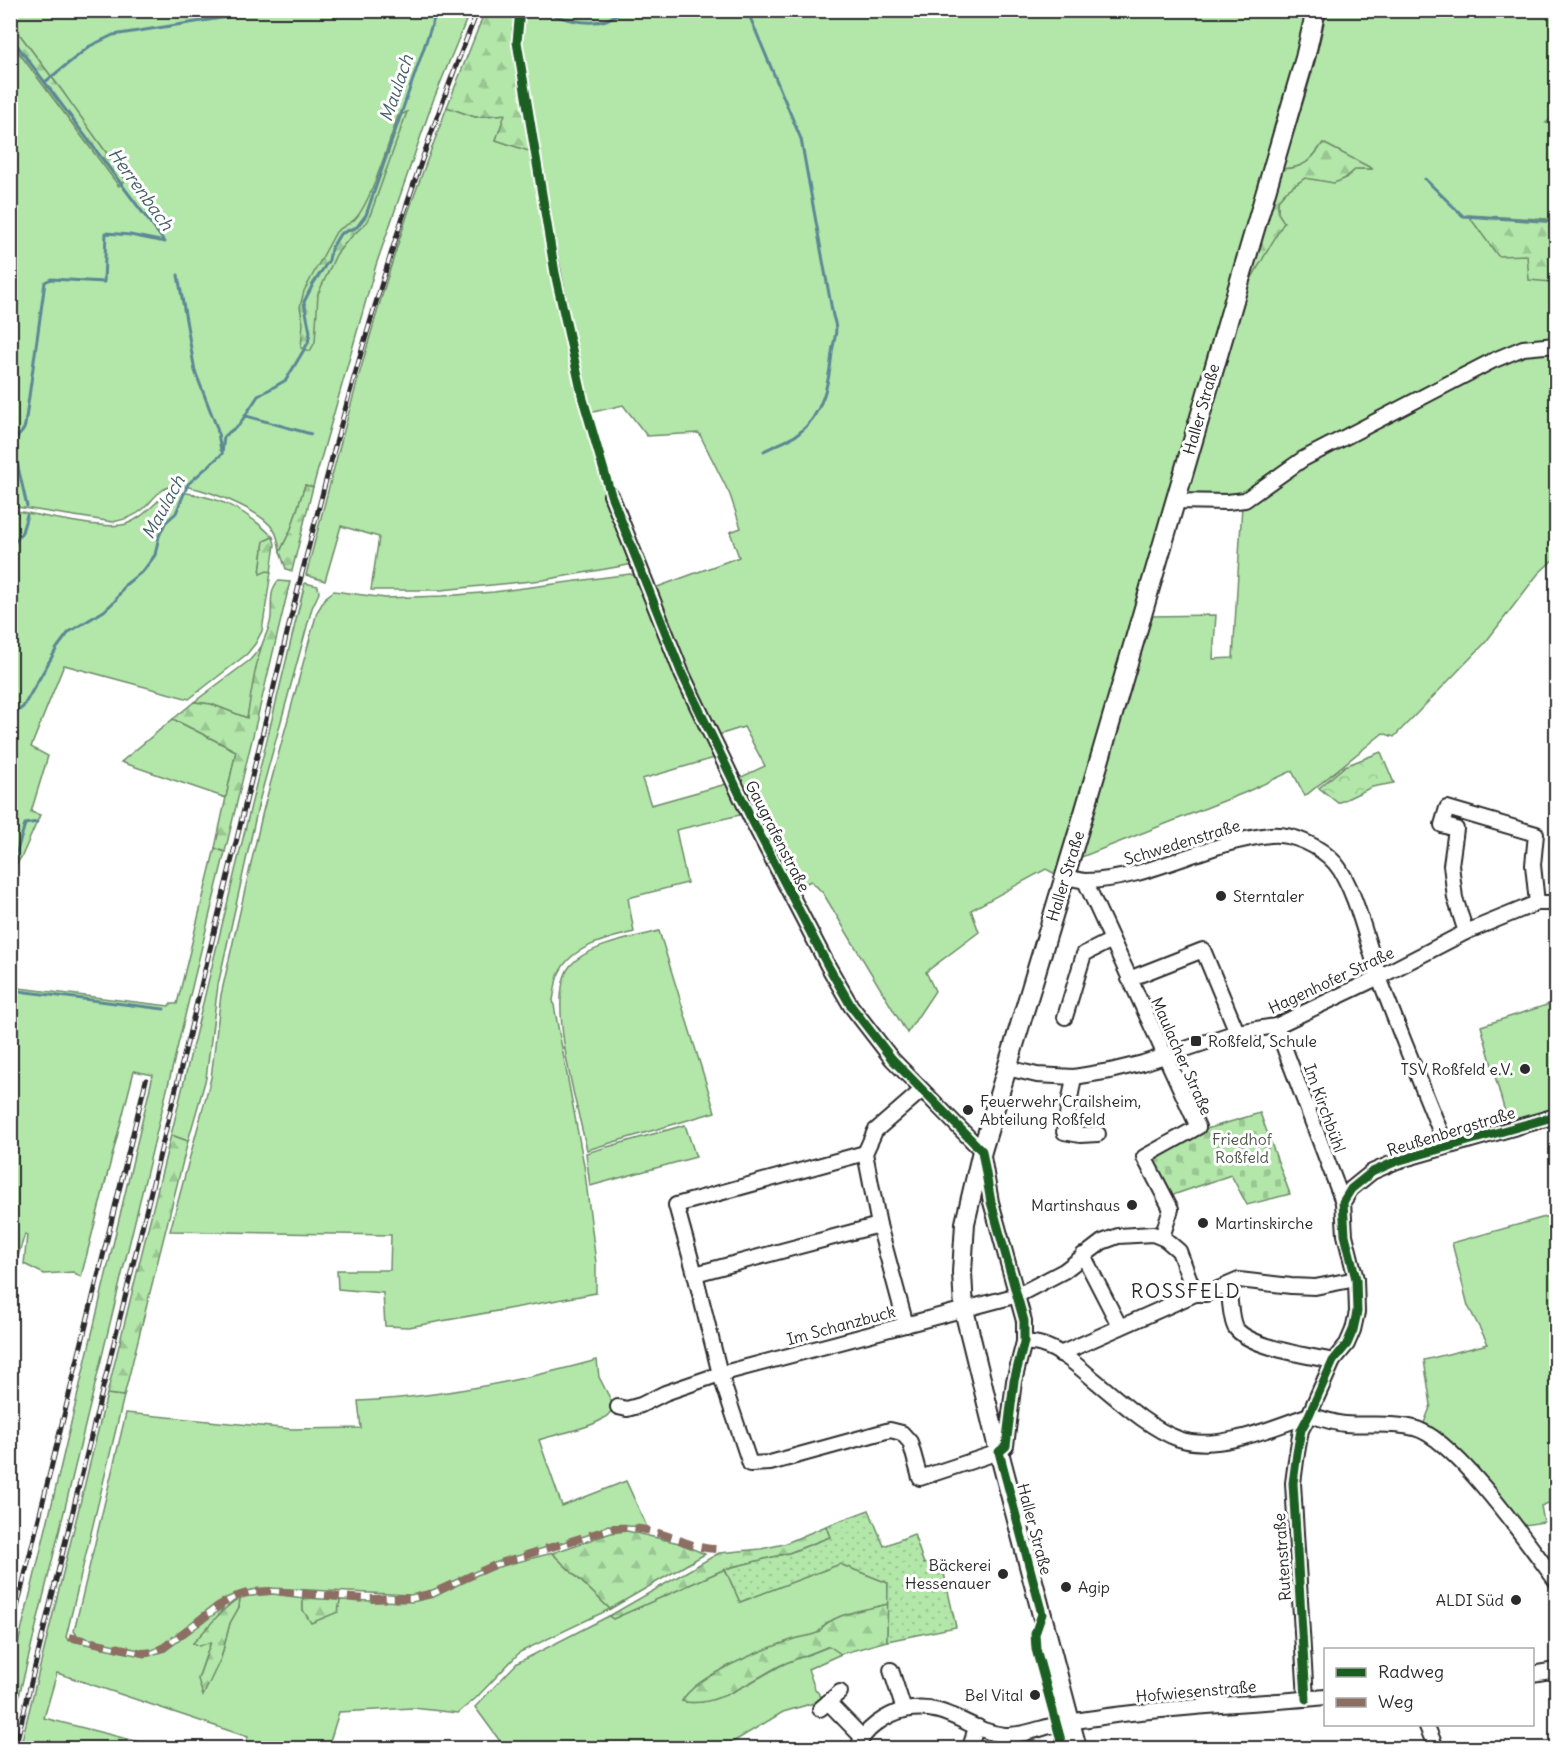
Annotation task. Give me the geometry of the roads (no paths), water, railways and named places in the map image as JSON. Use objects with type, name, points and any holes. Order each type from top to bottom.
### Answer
[{"type":"main road","name":"Haller Straße","points":[[1077,1749],[1063,1724],[964,1310],[962,1272],[965,1223],[982,1151],[1065,877],[1305,58],[1316,10]]},
{"type":"street","points":[[1174,501],[1245,500],[1303,459],[1492,361],[1523,348],[1557,345]]},
{"type":"street","name":"Gaugrafenstraße","points":[[611,495],[682,674],[751,818],[828,966],[851,1006],[892,1059],[982,1151]]},
{"type":"street","points":[[1466,932],[1455,898],[1451,865],[1456,829],[1442,825],[1447,808],[1536,834],[1533,865],[1537,903]]},
{"type":"street","name":"Schwedenstraße","points":[[1085,881],[1124,877],[1228,842],[1273,835],[1295,839],[1318,849],[1335,863],[1347,880],[1379,977],[1446,1146]]},
{"type":"street","points":[[1065,877],[1085,881]]},
{"type":"street","name":"Maulacher Straße","points":[[1085,881],[1198,1127],[1144,1157],[1171,1209],[1162,1237]]},
{"type":"street","name":"Hagenhofer Straße","points":[[1007,1068],[1036,1075],[1074,1077],[1143,1063],[1237,1032],[1276,1026],[1466,932],[1537,903],[1557,903]]},
{"type":"street","points":[[1065,1017],[1084,954],[1112,940]]},
{"type":"street","points":[[1129,979],[1203,950],[1237,1032]]},
{"type":"street","name":"Im Kirchbühl","points":[[1276,1026],[1343,1202]]},
{"type":"street","points":[[1074,1077],[1064,1132],[1080,1135],[1098,1134]]},
{"type":"street","points":[[921,1091],[875,1131],[865,1153],[676,1205],[720,1374],[750,1464],[770,1463],[890,1430],[902,1433],[910,1442],[920,1478],[999,1452],[1006,1446],[1014,1381],[1024,1342],[1024,1321],[992,1202],[982,1151]]},
{"type":"street","name":"Reußenbergstraße","points":[[1343,1202],[1351,1189],[1371,1172],[1397,1161],[1557,1116]]},
{"type":"street","name":"Im Schanzbuck","points":[[618,1407],[627,1409],[720,1374],[906,1325],[879,1225],[865,1153]]},
{"type":"street","points":[[969,1200],[992,1202]]},
{"type":"street","points":[[1309,1415],[1333,1361],[1347,1344],[1357,1312],[1356,1279],[1345,1235],[1343,1202]]},
{"type":"street","points":[[695,1274],[879,1225]]},
{"type":"street","points":[[906,1325],[1018,1295],[1064,1271],[1102,1242],[1118,1236],[1138,1234],[1162,1237],[1179,1251],[1195,1294]]},
{"type":"street","points":[[1083,1255],[1120,1327]]},
{"type":"street","points":[[1060,1354],[1195,1294],[1206,1294],[1239,1280],[1315,1287],[1356,1279]]},
{"type":"street","points":[[1228,1285],[1234,1326],[1242,1334],[1261,1344],[1281,1350],[1333,1361]]},
{"type":"street","points":[[1024,1342],[1042,1345],[1060,1354],[1130,1410],[1169,1435],[1182,1440],[1224,1441],[1260,1432],[1309,1415],[1344,1424],[1407,1426],[1430,1434],[1471,1473],[1557,1581]]},
{"type":"street","name":"Rutenstraße","points":[[1306,1699],[1293,1483],[1301,1430],[1309,1415]]},
{"type":"street","points":[[840,1692],[824,1706],[856,1745],[883,1719],[904,1710],[891,1670]]},
{"type":"street","points":[[1534,1674],[1557,1670]]},
{"type":"street","name":"Hofwiesenstraße","points":[[904,1710],[938,1710],[978,1727],[1005,1735],[1166,1709],[1324,1697]]},
{"type":"street","points":[[1426,1726],[1436,1749]]},
{"type":"street","points":[[970,1749],[978,1727]]},
{"type":"waterway","name":"Maulach","points":[[10,717],[23,707],[57,648],[69,632],[104,611],[115,601],[125,585],[144,570],[155,555],[159,536],[165,523],[176,513],[188,484],[222,454],[224,436],[239,425],[258,396],[286,380],[308,343],[310,332],[304,302],[329,260],[331,249],[340,234],[357,227],[366,215],[437,10]]},
{"type":"waterway","name":"Maulach","points":[[540,10],[582,22],[606,20],[623,10]]},
{"type":"waterway","points":[[747,10],[801,139],[836,327],[827,386],[819,408],[807,426],[798,434],[764,451]]},
{"type":"waterway","points":[[45,82],[90,46],[113,35],[234,16]]},
{"type":"waterway","name":"Herrenbach","points":[[10,36],[164,241]]},
{"type":"waterway","points":[[1425,179],[1463,216],[1556,222]]},
{"type":"waterway","name":"Herrenbach","points":[[27,506],[13,445],[25,425],[45,282],[51,279],[104,282],[106,233],[165,242]]},
{"type":"waterway","name":"Herrenbach","points":[[178,275],[195,371],[217,428],[221,450]]},
{"type":"waterway","points":[[246,416],[311,434]]},
{"type":"waterway","name":"Herrenbach","points":[[10,549],[22,532],[27,515]]},
{"type":"waterway","points":[[10,861],[14,861],[25,824],[37,822]]},
{"type":"waterway","points":[[10,990],[164,1009]]},
{"type":"railway","points":[[15,1748],[265,723],[344,413],[405,210],[478,10]]},
{"type":"railway","points":[[10,1636],[146,1080]]},
{"type":"place","name":"Sterntaler","points":[[1221,896]]},
{"type":"place","name":"Roßfeld, Schule","points":[[1196,1041]]},
{"type":"place","name":"TSV Roßfeld e.V.","points":[[1525,1069]]},
{"type":"place","name":"Feuerwehr Crailsheim, Abteilung Roßfeld","points":[[968,1110]]},
{"type":"place","name":"Martinshaus","points":[[1132,1205]]},
{"type":"place","name":"Martinskirche","points":[[1203,1223]]},
{"type":"place","name":"Bäckerei Hessenauer","points":[[1003,1574]]},
{"type":"place","name":"Agip","points":[[1066,1587]]},
{"type":"place","name":"ALDI Süd","points":[[1516,1600]]},
{"type":"place","name":"Bel Vital","points":[[1035,1695]]},
{"type":"district","name":"ROSSFELD","points":[[1186,1290]]},
{"type":"park label","name":"Friedhof Roßfeld","points":[[1242,1148]]}]
